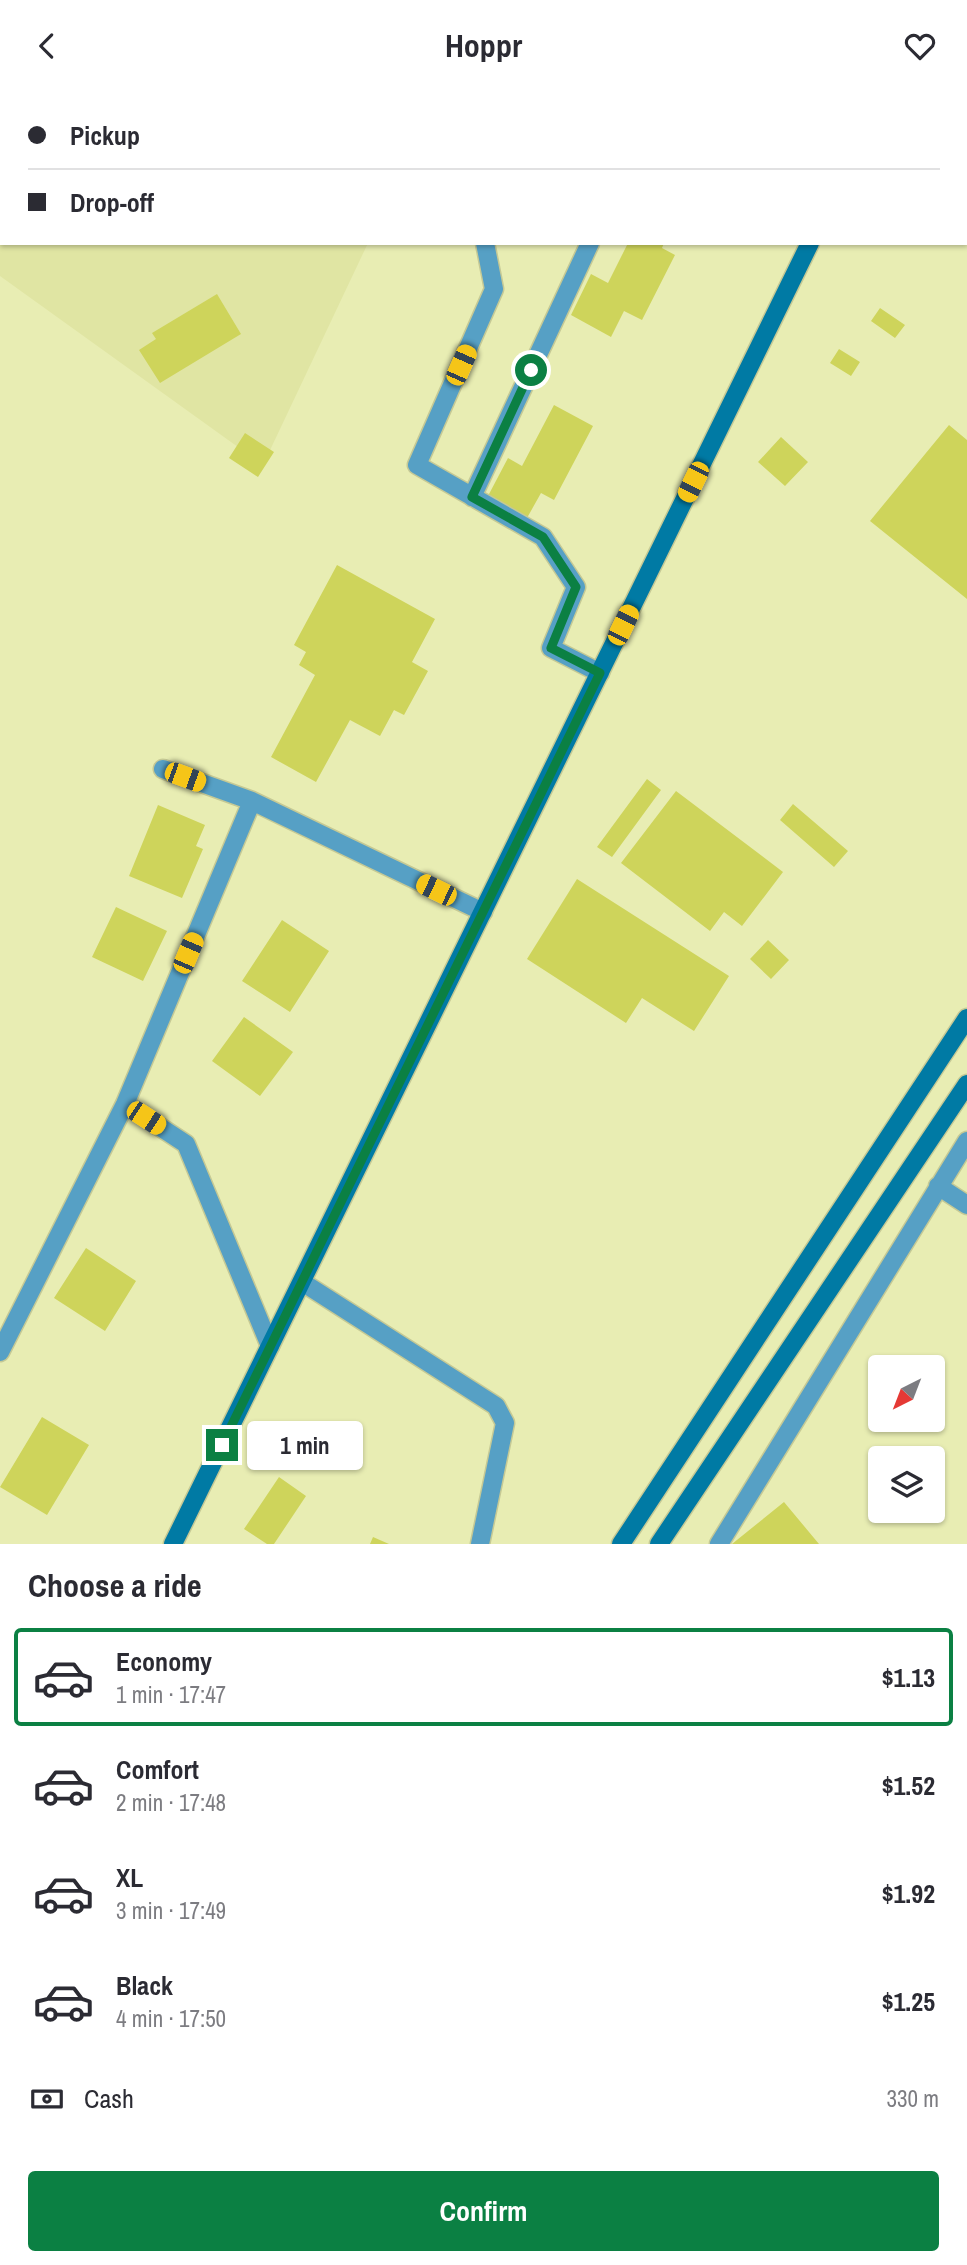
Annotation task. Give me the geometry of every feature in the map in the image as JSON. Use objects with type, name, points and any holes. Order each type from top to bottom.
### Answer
[{"type":"main road","points":[[173,1544],[809,245]]},
{"type":"main road","points":[[621,1544],[967,1019]]},
{"type":"main road","points":[[659,1544],[967,1084]]},
{"type":"street","points":[[485,245],[494,289],[417,465],[543,537],[576,587],[551,648],[600,673]]},
{"type":"street","points":[[472,497],[589,245]]},
{"type":"street","points":[[163,769],[252,801],[483,912]]},
{"type":"street","points":[[0,1352],[125,1104],[252,801]]},
{"type":"street","points":[[125,1104],[186,1144],[270,1346]]},
{"type":"street","points":[[719,1544],[967,1141]]},
{"type":"street","points":[[938,1186],[967,1205]]},
{"type":"street","points":[[302,1282],[496,1406],[505,1423],[480,1544]]},
{"type":"shaded area","points":[[0,245],[367,245],[263,465],[0,276]]},
{"type":"building","points":[[627,245],[663,245],[662,248],[675,255],[642,320],[624,311],[611,337],[571,315],[591,274],[608,283]]},
{"type":"building","points":[[217,294],[241,334],[160,383],[139,350],[156,339],[152,333]]},
{"type":"building","points":[[880,308],[905,325],[895,338],[871,321]]},
{"type":"building","points":[[839,349],[860,362],[851,376],[830,363]]},
{"type":"building","points":[[554,405],[593,426],[554,500],[541,493],[527,518],[488,496],[508,458],[522,466]]},
{"type":"building","points":[[949,425],[967,440],[967,599],[870,521]]},
{"type":"building","points":[[245,433],[274,452],[258,477],[229,458]]},
{"type":"building","points":[[781,437],[808,462],[785,486],[758,462]]},
{"type":"building","points":[[337,565],[435,619],[412,662],[428,671],[404,715],[394,710],[380,736],[350,720],[316,782],[271,757],[315,675],[299,665],[306,652],[294,645]]},
{"type":"building","points":[[647,779],[661,790],[612,857],[597,847]]},
{"type":"building","points":[[676,791],[783,872],[742,926],[724,912],[710,931],[621,863]]},
{"type":"building","points":[[793,804],[848,851],[834,867],[780,820]]},
{"type":"building","points":[[158,805],[205,825],[196,846],[203,849],[182,898],[129,876]]},
{"type":"building","points":[[577,879],[729,976],[694,1031],[642,998],[626,1023],[527,959]]},
{"type":"building","points":[[116,907],[167,931],[143,981],[92,957]]},
{"type":"building","points":[[282,920],[329,951],[290,1012],[242,981]]},
{"type":"building","points":[[768,940],[789,960],[771,979],[750,959]]},
{"type":"building","points":[[244,1017],[293,1052],[260,1096],[212,1061]]},
{"type":"building","points":[[86,1248],[136,1281],[105,1331],[54,1298]]},
{"type":"building","points":[[42,1417],[89,1445],[47,1515],[0,1487]]},
{"type":"building","points":[[279,1477],[306,1496],[274,1544],[267,1544],[244,1529]]},
{"type":"building","points":[[784,1502],[819,1544],[732,1544]]},
{"type":"building","points":[[373,1537],[389,1544],[370,1544]]},
{"type":"route","points":[[222,1445],[600,673],[551,648],[576,587],[543,537],[472,497],[531,370]]}]
